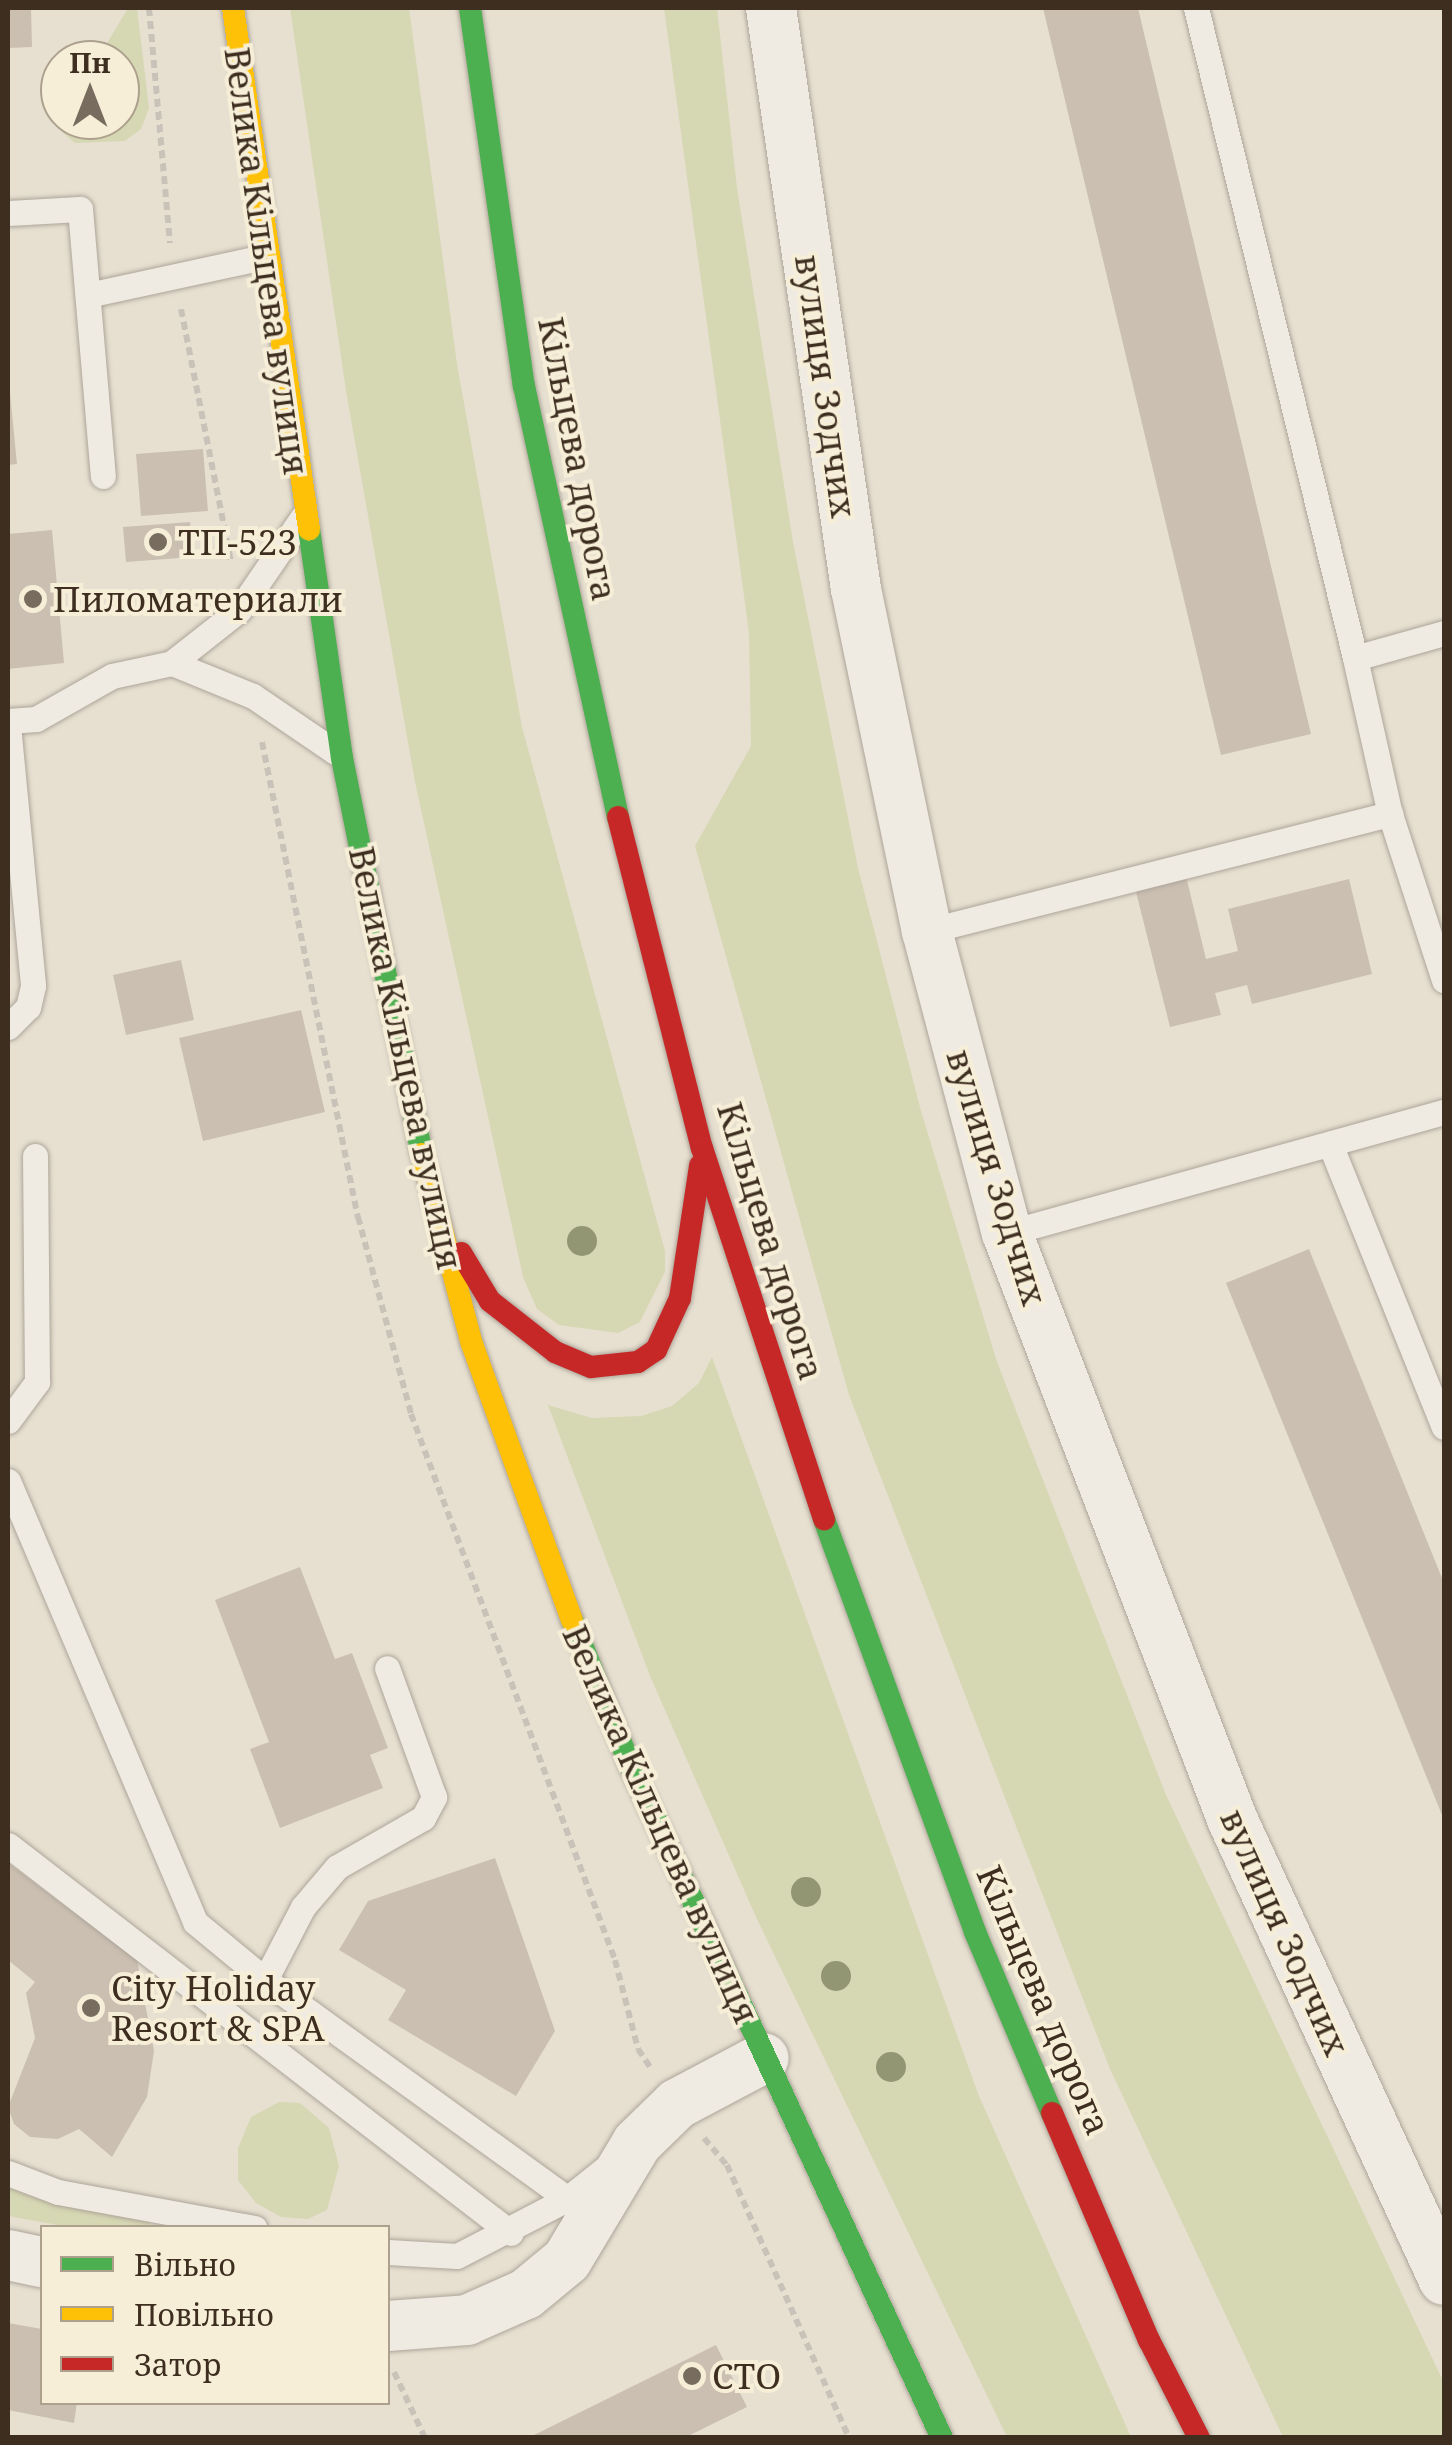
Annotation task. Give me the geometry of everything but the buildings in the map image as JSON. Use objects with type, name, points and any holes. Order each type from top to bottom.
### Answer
[{"type":"highway","name":"Велика Кільцева вулиця","points":[[233,8],[302,518],[342,758],[433,1208],[524,1499],[630,1764],[942,2438]]},
{"type":"highway","name":"Кільцева дорога","points":[[470,8],[524,386],[606,775],[702,1148],[858,1623],[968,1914],[1149,2340],[1200,2438]]},
{"type":"highway","points":[[433,1208],[490,1301],[516,1326],[555,1352],[617,1369],[656,1350],[672,1322],[687,1274],[702,1148]]},
{"type":"street","name":"вулиця Зодчих","points":[[772,8],[856,589],[927,932],[1007,1233],[1234,1821],[1444,2280]]},
{"type":"street","name":"Велика Кільцева вулиця","points":[[390,2326],[467,2320],[526,2294],[567,2260],[637,2143],[677,2104],[764,2058]]},
{"type":"street","points":[[8,2255],[40,2262]]},
{"type":"lane","points":[[1196,8],[1390,814],[1444,980]]},
{"type":"lane","points":[[8,213],[80,209],[103,476]]},
{"type":"lane","points":[[88,295],[264,257]]},
{"type":"lane","points":[[8,1027],[28,1007],[33,986],[8,723],[58,708],[112,676],[172,663],[239,610],[302,518]]},
{"type":"lane","points":[[1355,658],[1444,633]]},
{"type":"lane","points":[[172,663],[253,696],[342,758]]},
{"type":"lane","points":[[927,932],[1390,814]]},
{"type":"lane","points":[[1007,1233],[1444,1112]]},
{"type":"lane","points":[[1330,1144],[1444,1427]]},
{"type":"lane","points":[[8,1421],[37,1382],[34,1156]]},
{"type":"lane","points":[[8,1481],[195,1922],[265,1980],[567,2199]]},
{"type":"lane","points":[[265,1980],[302,1907],[337,1867],[423,1818],[434,1797],[387,1668]]},
{"type":"lane","points":[[8,1845],[511,2233]]},
{"type":"lane","points":[[390,2252],[457,2256],[511,2233],[567,2199],[637,2143]]},
{"type":"lane","points":[[8,2173],[58,2192],[239,2225]]},
{"type":"path","points":[[390,2362],[425,2438]]},
{"type":"green space","points":[[128,8],[137,8],[149,108],[140,130],[140,40],[109,40]]},
{"type":"green space","points":[[290,8],[409,8],[457,364],[522,727],[665,1251],[665,1272],[640,1322],[618,1333],[559,1325],[537,1309],[523,1277],[415,782],[346,391]]},
{"type":"green space","points":[[664,8],[717,8],[737,188],[793,542],[858,868],[921,1111],[997,1362],[1166,1795],[1444,2383],[1444,2437],[1283,2437],[1110,2069],[849,1395],[695,846],[751,746],[749,633]]},
{"type":"green space","points":[[71,140],[126,140],[125,141]]},
{"type":"green space","points":[[712,1357],[979,2096],[1131,2437],[1007,2437],[756,1917],[650,1676],[548,1405],[592,1418],[641,1416],[672,1406],[699,1383]]},
{"type":"green space","points":[[279,2102],[300,2103],[329,2128],[339,2166],[327,2210],[308,2219],[281,2217],[256,2203],[238,2180],[238,2148],[251,2117]]},
{"type":"green space","points":[[8,2187],[149,2219],[150,2225],[58,2225],[8,2216]]},
{"type":"traffic: fast","points":[[470,8],[524,386],[618,817]]},
{"type":"traffic: fast","points":[[309,529],[342,758],[422,1154]]},
{"type":"traffic: fast","points":[[824,1519],[975,1932],[1052,2113]]},
{"type":"traffic: fast","points":[[572,1620],[630,1765],[942,2438]]},
{"type":"traffic: slow","points":[[233,8],[309,529]]},
{"type":"traffic: slow","points":[[422,1154],[472,1344],[572,1620]]},
{"type":"traffic: jam","points":[[618,817],[702,1148],[824,1519]]},
{"type":"traffic: jam","points":[[461,1253],[490,1301],[555,1352],[591,1367],[638,1362],[656,1350],[680,1298],[700,1166]]},
{"type":"traffic: jam","points":[[1052,2113],[1149,2340],[1199,2438]]},
{"type":"place","name":"ТП-523","points":[[158,542]]},
{"type":"place","name":"Пиломатериали","points":[[33,599]]},
{"type":"place","name":"City Holiday Resort & SPA","points":[[91,2008]]},
{"type":"place","name":"СТО","points":[[692,2376]]}]
